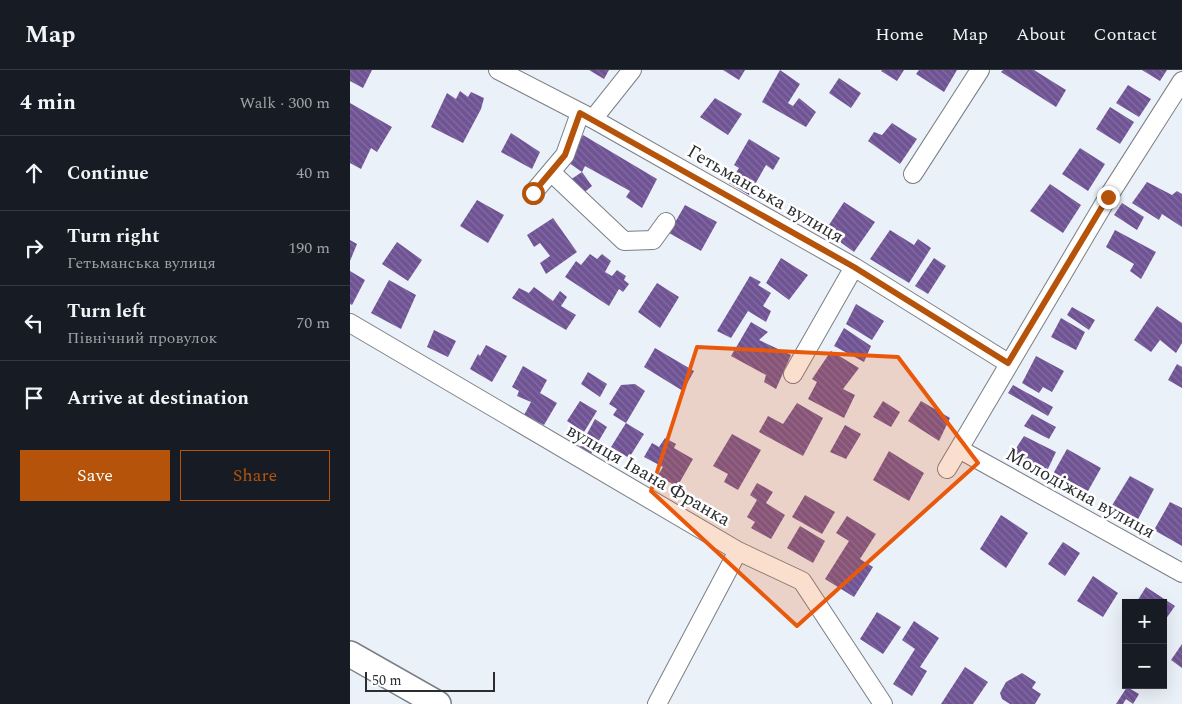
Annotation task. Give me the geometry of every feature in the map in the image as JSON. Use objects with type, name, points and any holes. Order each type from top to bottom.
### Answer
[{"type":"street","name":"Гетьманська вулиця","points":[[498,70],[587,116],[854,267],[1008,363]]},
{"type":"street","points":[[533,193],[565,155],[587,116],[632,70]]},
{"type":"street","points":[[913,174],[980,70]]},
{"type":"street","points":[[947,469],[1108,197],[1182,82]]},
{"type":"street","points":[[551,172],[624,241],[653,240],[666,222]]},
{"type":"street","points":[[793,374],[854,267]]},
{"type":"street","name":"вулиця Івана Франка","points":[[350,323],[738,551],[802,581],[883,704]]},
{"type":"street","name":"Молодіжна вулиця","points":[[959,449],[1182,572]]},
{"type":"street","points":[[657,704],[738,551]]},
{"type":"street","points":[[350,654],[438,704]]},
{"type":"highlighted area","points":[[697,347],[898,357],[978,463],[797,626],[651,491]]},
{"type":"building","points":[[350,70],[372,70],[363,88],[350,81]]},
{"type":"building","points":[[589,70],[609,70],[604,79]]},
{"type":"building","points":[[723,70],[745,70],[739,80]]},
{"type":"building","points":[[780,70],[800,84],[788,103],[793,106],[799,98],[816,112],[806,127],[762,102]]},
{"type":"building","points":[[882,70],[904,70],[897,81]]},
{"type":"building","points":[[919,70],[957,70],[944,92],[916,74]]},
{"type":"building","points":[[1003,70],[1034,70],[1066,90],[1056,107],[1001,72]]},
{"type":"building","points":[[1142,70],[1167,70],[1160,81]]},
{"type":"building","points":[[839,78],[861,93],[851,108],[829,93]]},
{"type":"building","points":[[1128,85],[1151,99],[1139,117],[1116,103]]},
{"type":"building","points":[[460,91],[468,97],[471,92],[484,98],[481,109],[463,143],[431,127],[447,93],[456,99]]},
{"type":"building","points":[[715,98],[742,114],[728,135],[700,117]]},
{"type":"building","points":[[350,103],[392,127],[377,152],[371,148],[361,169],[350,163]]},
{"type":"building","points":[[1110,107],[1134,122],[1120,144],[1096,129]]},
{"type":"building","points":[[892,123],[917,139],[900,164],[868,141],[874,132],[882,135]]},
{"type":"building","points":[[511,133],[540,152],[532,169],[501,152]]},
{"type":"building","points":[[583,135],[657,179],[642,208],[626,197],[630,191],[585,166],[582,172],[569,163]]},
{"type":"building","points":[[749,139],[780,158],[773,170],[766,165],[749,195],[729,183],[739,168],[734,165]]},
{"type":"building","points":[[1080,148],[1105,164],[1088,191],[1062,174]]},
{"type":"building","points":[[582,172],[592,186],[581,195],[570,180]]},
{"type":"building","points":[[1147,182],[1172,195],[1177,191],[1182,194],[1182,227],[1162,214],[1159,220],[1132,203]]},
{"type":"building","points":[[1050,184],[1081,205],[1063,233],[1030,211]]},
{"type":"building","points":[[477,200],[504,215],[488,243],[460,226]]},
{"type":"building","points":[[844,202],[875,222],[854,252],[825,231]]},
{"type":"building","points":[[1122,203],[1144,217],[1137,230],[1114,215]]},
{"type":"building","points":[[685,205],[717,222],[701,251],[669,233]]},
{"type":"building","points":[[553,218],[577,252],[546,274],[540,263],[550,256],[540,243],[534,247],[527,235]]},
{"type":"building","points":[[890,230],[914,245],[918,239],[931,248],[909,283],[870,259]]},
{"type":"building","points":[[1115,230],[1156,252],[1141,279],[1130,271],[1134,264],[1106,247]]},
{"type":"building","points":[[350,240],[357,244],[350,261]]},
{"type":"building","points":[[397,242],[422,260],[408,281],[382,264]]},
{"type":"building","points":[[590,254],[597,259],[602,254],[611,261],[605,272],[612,276],[617,270],[626,276],[624,280],[629,284],[623,292],[619,289],[609,306],[565,277],[576,261],[581,265]]},
{"type":"building","points":[[781,258],[808,275],[789,300],[766,283]]},
{"type":"building","points":[[934,258],[946,266],[928,294],[915,286]]},
{"type":"building","points":[[350,271],[365,280],[352,305],[350,304]]},
{"type":"building","points":[[750,276],[761,282],[758,285],[771,293],[763,306],[771,311],[766,322],[748,311],[731,338],[717,331]]},
{"type":"building","points":[[389,280],[416,295],[401,329],[371,313]]},
{"type":"building","points":[[657,283],[679,297],[660,328],[638,312]]},
{"type":"building","points":[[534,287],[553,301],[560,291],[567,297],[561,306],[576,315],[566,330],[512,298],[519,288],[529,293]]},
{"type":"building","points":[[856,304],[884,321],[872,340],[846,324]]},
{"type":"building","points":[[1157,306],[1182,323],[1182,343],[1176,353],[1160,340],[1151,352],[1134,340]]},
{"type":"building","points":[[1072,307],[1095,320],[1089,330],[1067,315]]},
{"type":"building","points":[[1061,318],[1085,332],[1076,350],[1051,337]]},
{"type":"building","points":[[751,322],[768,332],[759,340],[791,355],[776,389],[764,382],[766,375],[731,356]]},
{"type":"building","points":[[844,328],[871,346],[864,362],[834,346]]},
{"type":"building","points":[[434,330],[456,341],[448,357],[427,347]]},
{"type":"building","points":[[486,345],[507,356],[492,382],[470,369],[478,354],[480,356]]},
{"type":"building","points":[[655,348],[694,371],[683,391],[644,367]]},
{"type":"building","points":[[831,351],[859,368],[843,389],[855,395],[844,418],[808,399],[817,382],[812,379]]},
{"type":"building","points":[[1036,356],[1064,371],[1052,392],[1043,387],[1039,393],[1022,383]]},
{"type":"building","points":[[1177,364],[1182,367],[1182,388],[1168,380]]},
{"type":"building","points":[[523,366],[547,380],[540,393],[557,403],[544,425],[524,415],[531,402],[517,396],[519,391],[512,387]]},
{"type":"building","points":[[588,372],[607,384],[600,397],[581,384]]},
{"type":"building","points":[[635,384],[645,391],[626,423],[613,415],[617,409],[609,404],[621,385]]},
{"type":"building","points":[[1013,385],[1053,407],[1048,416],[1008,393]]},
{"type":"building","points":[[580,401],[597,411],[584,432],[567,421]]},
{"type":"building","points":[[883,401],[900,412],[891,427],[873,417]]},
{"type":"building","points":[[921,401],[950,418],[939,441],[908,421]]},
{"type":"building","points":[[797,403],[823,418],[803,456],[759,432],[768,416],[783,424]]},
{"type":"building","points":[[1032,414],[1056,427],[1049,439],[1024,426]]},
{"type":"building","points":[[595,419],[607,427],[591,454],[580,447]]},
{"type":"building","points":[[626,423],[644,434],[629,458],[611,447]]},
{"type":"building","points":[[845,425],[861,434],[846,459],[830,452]]},
{"type":"building","points":[[732,434],[761,450],[738,490],[724,482],[728,474],[713,466]]},
{"type":"building","points":[[1024,436],[1056,452],[1046,473],[1011,456]]},
{"type":"building","points":[[665,438],[676,444],[674,448],[693,459],[677,487],[658,475],[663,467],[644,457],[652,443],[659,447]]},
{"type":"building","points":[[1067,449],[1101,468],[1088,491],[1053,474]]},
{"type":"building","points":[[889,451],[924,473],[909,501],[873,480]]},
{"type":"building","points":[[1130,476],[1154,489],[1137,521],[1111,507]]},
{"type":"building","points":[[757,483],[773,492],[766,503],[785,515],[771,539],[751,528],[755,522],[747,517],[757,500],[750,495]]},
{"type":"building","points":[[805,495],[835,512],[822,534],[792,517]]},
{"type":"building","points":[[1170,502],[1182,508],[1182,546],[1154,530]]},
{"type":"building","points":[[1001,515],[1028,533],[1006,568],[980,549]]},
{"type":"building","points":[[847,516],[876,534],[860,559],[873,567],[854,597],[825,579],[849,541],[836,533]]},
{"type":"building","points":[[800,526],[825,541],[813,563],[787,548]]},
{"type":"building","points":[[1063,542],[1080,553],[1065,576],[1048,564]]},
{"type":"building","points":[[1093,576],[1118,593],[1103,617],[1077,601]]},
{"type":"building","points":[[1146,587],[1164,599],[1138,599]]},
{"type":"building","points":[[1167,601],[1175,606],[1167,617]]},
{"type":"building","points":[[877,612],[901,627],[883,654],[860,639]]},
{"type":"building","points":[[914,621],[939,638],[920,667],[927,671],[912,696],[893,684],[915,649],[902,640]]},
{"type":"building","points":[[1182,644],[1182,668],[1171,660]]},
{"type":"building","points":[[965,667],[988,682],[973,704],[941,704]]},
{"type":"building","points":[[1022,673],[1036,682],[1032,688],[1041,694],[1035,704],[1010,704],[1002,699],[1000,693],[1006,682]]},
{"type":"building","points":[[1126,689],[1130,689],[1139,694],[1133,704],[1126,699],[1123,704],[1116,704]]},
{"type":"route","points":[[533,193],[565,155],[580,113],[854,267],[1008,363],[1108,197]]}]
